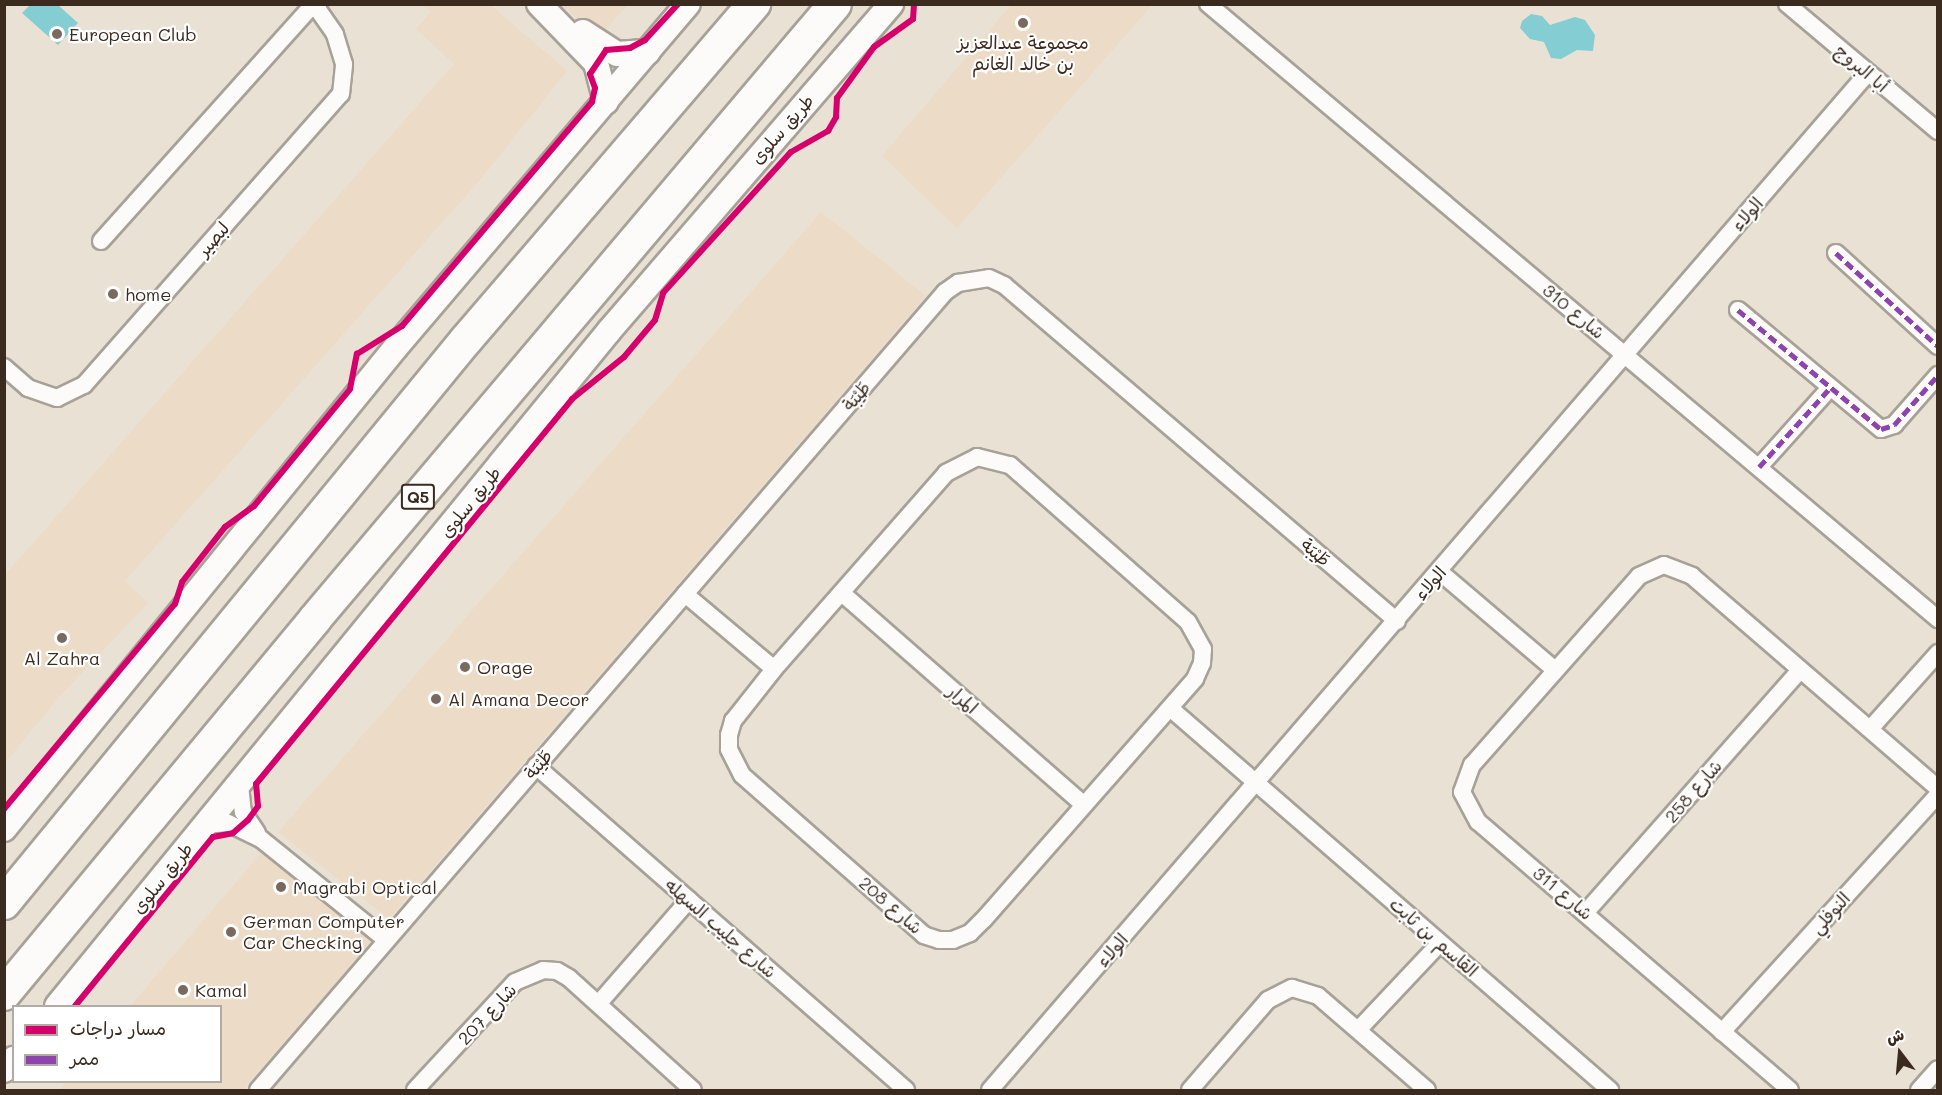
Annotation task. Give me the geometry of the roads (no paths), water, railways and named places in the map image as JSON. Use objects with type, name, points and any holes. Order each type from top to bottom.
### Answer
[{"type":"highway","points":[[4,903],[466,340],[754,4]]},
{"type":"highway","name":"Q5","points":[[4,994],[315,619],[836,4]]},
{"type":"main road","points":[[539,4],[596,63],[606,102]]},
{"type":"main road","points":[[556,4],[606,50],[628,55],[648,52]]},
{"type":"main road","points":[[4,829],[396,347],[688,4]]},
{"type":"main road","name":"طريق سلوى","points":[[58,1005],[609,331],[891,4]]},
{"type":"street","name":"شارع 310","points":[[1208,4],[1938,619]]},
{"type":"street","name":"أبا البروج","points":[[1787,4],[1938,131]]},
{"type":"street","points":[[101,241],[309,9],[318,6]]},
{"type":"street","name":"لبصير","points":[[4,367],[28,388],[57,398],[84,385],[341,94],[344,64],[335,34],[318,6]]},
{"type":"street","name":"الولاء","points":[[990,1090],[1260,782],[1868,73]]},
{"type":"street","points":[[1836,253],[1938,346]]},
{"type":"street","name":"طَيْبَة","points":[[258,1090],[945,292],[974,277],[989,278],[1004,285],[1397,621]]},
{"type":"street","points":[[1738,310],[1874,425],[1888,429],[1938,375]]},
{"type":"street","points":[[1759,467],[1829,389]]},
{"type":"street","name":"شارع 208","points":[[977,457],[992,458],[1010,465],[1188,622],[1203,649],[1202,663],[1195,679],[969,933],[953,940],[924,935],[742,775],[734,763],[729,748],[733,722],[774,669],[843,594],[946,473],[977,457]]},
{"type":"street","name":"شارع 311","points":[[1790,1090],[1586,912],[1478,822],[1462,792],[1472,765],[1639,576],[1665,565],[1692,576],[1938,788]]},
{"type":"street","points":[[1440,572],[1555,670]]},
{"type":"street","points":[[686,594],[774,669]]},
{"type":"street","name":"المرار","points":[[843,594],[1083,804]]},
{"type":"street","points":[[1870,729],[1938,652]]},
{"type":"street","name":"شارع 258","points":[[1586,912],[1800,670]]},
{"type":"street","points":[[1170,708],[1260,782]]},
{"type":"street","name":"شارع جليب السهله","points":[[536,766],[906,1090]]},
{"type":"street","name":"القاسم بن ثابت","points":[[1260,782],[1440,943],[1610,1090]]},
{"type":"street","points":[[240,785],[243,812],[261,839]]},
{"type":"street","name":"النوفلي","points":[[1722,1032],[1938,795]]},
{"type":"street","points":[[205,825],[228,823],[261,839],[386,940]]},
{"type":"street","points":[[599,1003],[689,900]]},
{"type":"street","points":[[1359,1029],[1440,943]]},
{"type":"street","name":"شارع 207","points":[[415,1090],[515,982],[528,974],[557,971],[599,1003],[693,1090]]},
{"type":"street","points":[[1190,1090],[1268,1000],[1292,988],[1318,996],[1427,1090]]},
{"type":"street","points":[[1919,1090],[1938,1069]]},
{"type":"water","name":"European Club","points":[[30,5],[58,5],[78,23],[58,45],[22,13]]},
{"type":"water","points":[[1531,14],[1542,16],[1550,25],[1575,17],[1585,20],[1595,35],[1593,51],[1577,50],[1561,59],[1551,58],[1544,42],[1530,39],[1520,28],[1522,21]]},
{"type":"place","name":"مجموعة عبدالعزيز بن خالد الغانم","points":[[1023,23]]},
{"type":"place","name":"European Club","points":[[57,34]]},
{"type":"place","name":"home","points":[[113,294]]},
{"type":"place","name":"Al Zahra","points":[[62,638]]},
{"type":"place","name":"Orage","points":[[465,667]]},
{"type":"place","name":"Al Amana Decor","points":[[436,699]]},
{"type":"place","name":"Magrabi Optical","points":[[281,887]]},
{"type":"place","name":"German Computer Car Checking","points":[[231,932]]},
{"type":"place","name":"Kamal","points":[[183,990]]}]
